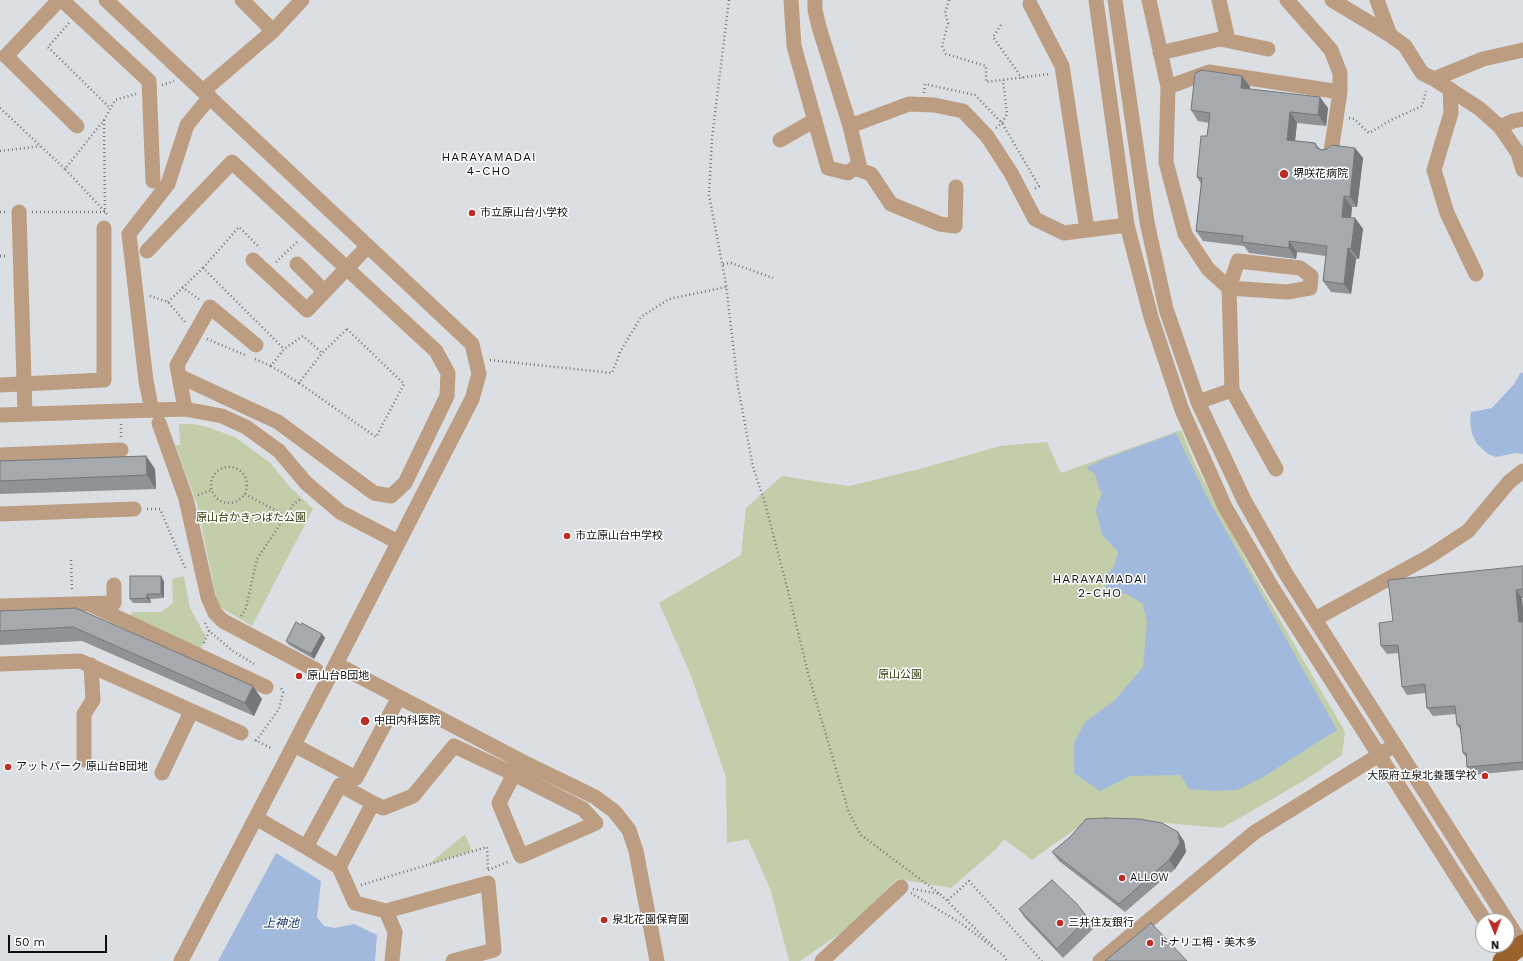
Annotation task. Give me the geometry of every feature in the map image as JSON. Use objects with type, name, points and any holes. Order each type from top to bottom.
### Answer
[{"type":"main road","points":[[1505,956],[1523,945]]},
{"type":"street","points":[[59,0],[6,56],[77,126]]},
{"type":"street","points":[[62,0],[149,81],[153,181]]},
{"type":"street","points":[[106,0],[472,344],[479,374],[472,399],[181,961]]},
{"type":"street","points":[[242,0],[273,31]]},
{"type":"street","points":[[150,401],[146,381],[129,234],[168,184],[187,125],[207,94],[273,31],[302,0]]},
{"type":"street","points":[[791,0],[794,46],[828,168],[848,173],[859,164],[850,126],[819,27],[815,10],[815,0]]},
{"type":"street","points":[[1096,0],[1127,225],[1151,317],[1182,410],[1225,507],[1273,589],[1480,913]]},
{"type":"street","points":[[1115,0],[1147,222],[1166,309],[1198,402],[1244,500],[1286,574],[1523,945]]},
{"type":"street","points":[[1149,0],[1168,87],[1166,162],[1185,234],[1208,269],[1229,288],[1287,292],[1310,288],[1311,276],[1300,268],[1238,261],[1229,288],[1232,390],[1276,469]]},
{"type":"street","points":[[1219,0],[1228,40]]},
{"type":"street","points":[[1287,0],[1331,50],[1340,73],[1340,92],[1332,152]]},
{"type":"street","points":[[1332,0],[1390,35],[1405,46],[1422,73],[1480,109],[1500,127],[1518,153],[1523,170]]},
{"type":"street","points":[[1377,0],[1390,35]]},
{"type":"street","points":[[1030,4],[1062,66],[1087,230]]},
{"type":"street","points":[[1160,53],[1220,39],[1268,49]]},
{"type":"street","points":[[1432,78],[1483,59],[1523,50]]},
{"type":"street","points":[[1168,87],[1209,72],[1340,92]]},
{"type":"street","points":[[1450,89],[1451,113],[1434,170],[1447,212],[1476,274]]},
{"type":"street","points":[[850,126],[909,104],[934,105],[963,111],[987,136],[1011,173],[1035,219],[1064,233],[1127,225]]},
{"type":"street","points":[[1500,127],[1513,121],[1523,119]]},
{"type":"street","points":[[780,140],[814,120]]},
{"type":"street","points":[[147,251],[232,162],[436,351],[448,373],[447,396],[405,483],[391,496],[374,493],[278,422],[179,376]]},
{"type":"street","points":[[854,168],[871,174],[891,204],[940,224],[955,226],[956,187]]},
{"type":"street","points":[[19,212],[26,414]]},
{"type":"street","points":[[0,385],[104,380],[107,223]]},
{"type":"street","points":[[253,260],[307,310],[368,246]]},
{"type":"street","points":[[297,264],[324,291]]},
{"type":"street","points":[[185,409],[177,365],[210,307],[256,345]]},
{"type":"street","points":[[1198,402],[1232,390]]},
{"type":"street","points":[[0,415],[185,409],[222,416],[246,427],[279,451],[306,483],[340,512],[398,542]]},
{"type":"street","points":[[159,423],[186,499],[208,597],[215,613],[223,621],[316,670]]},
{"type":"street","points":[[0,455],[121,450]]},
{"type":"street","points":[[1315,619],[1430,556],[1468,531],[1509,482],[1523,471]]},
{"type":"street","points":[[0,514],[134,509]]},
{"type":"street","points":[[0,606],[114,603],[114,585]]},
{"type":"street","points":[[89,604],[266,686]]},
{"type":"street","points":[[0,664],[80,661],[241,734]]},
{"type":"street","points":[[336,664],[399,697],[518,768],[582,809],[596,823],[521,856],[499,804],[518,768]]},
{"type":"street","points":[[84,760],[84,714],[92,700],[91,665]]},
{"type":"street","points":[[294,745],[356,778],[399,697]]},
{"type":"street","points":[[162,773],[191,712]]},
{"type":"street","points":[[1100,961],[1255,832],[1379,756],[1394,745]]},
{"type":"street","points":[[306,847],[340,785],[383,808],[413,796],[454,746],[595,797],[614,811],[629,830],[636,851],[657,961]]},
{"type":"street","points":[[339,867],[373,803]]},
{"type":"street","points":[[256,818],[339,867],[354,902],[386,911],[488,876],[494,950],[453,961]]},
{"type":"street","points":[[822,961],[901,887]]},
{"type":"street","points":[[386,911],[395,932],[392,961]]},
{"type":"path","points":[[729,0],[712,138],[709,195],[723,264],[738,387],[753,467],[786,584],[809,677],[849,813],[861,835],[948,900],[1002,955],[1006,961]]},
{"type":"path","points":[[949,0],[945,12],[948,24],[942,46],[946,54],[986,66],[986,82],[1063,73]]},
{"type":"path","points":[[77,14],[48,47],[110,108]]},
{"type":"path","points":[[1000,25],[993,38],[1022,78]]},
{"type":"path","points":[[65,169],[104,120],[115,100],[149,90],[187,76]]},
{"type":"path","points":[[1337,116],[1354,119],[1369,133],[1393,119],[1422,106],[1432,78]]},
{"type":"path","points":[[987,136],[1002,123],[1007,114],[1003,80]]},
{"type":"path","points":[[0,108],[65,169],[105,212]]},
{"type":"path","points":[[104,120],[105,212],[107,223]]},
{"type":"path","points":[[0,151],[40,146]]},
{"type":"path","points":[[0,212],[105,212]]},
{"type":"path","points":[[723,264],[731,263],[773,278]]},
{"type":"path","points":[[182,287],[210,307]]},
{"type":"path","points":[[475,358],[612,373],[620,352],[642,317],[669,299],[726,287]]},
{"type":"path","points":[[299,383],[322,353],[346,329],[404,384],[376,437],[299,383],[271,366],[284,349],[303,336],[322,353]]},
{"type":"path","points":[[121,412],[121,450]]},
{"type":"path","points":[[223,468],[235,468],[240,470],[247,480],[245,494],[234,503],[222,502],[211,490],[211,481],[214,475],[223,468]]},
{"type":"path","points":[[245,494],[286,516]]},
{"type":"path","points":[[235,627],[246,608],[256,559],[293,505],[302,498]]},
{"type":"path","points":[[134,509],[160,509],[187,571]]},
{"type":"path","points":[[71,560],[72,581]]},
{"type":"path","points":[[203,620],[208,631]]},
{"type":"path","points":[[241,734],[271,748]]},
{"type":"path","points":[[348,888],[487,847],[488,876],[521,856]]},
{"type":"path","points":[[948,900],[969,881],[1042,961]]},
{"type":"path","points":[[901,887],[940,894]]},
{"type":"path","points":[[901,887],[962,924],[1002,955]]},
{"type":"green space","name":"原山台かきつばた公園","points":[[179,424],[193,424],[207,427],[235,437],[269,462],[291,488],[313,509],[252,626],[218,606],[197,504],[175,445],[180,445]]},
{"type":"green space","name":"原山公園","points":[[1181,430],[1196,466],[1254,575],[1345,732],[1342,755],[1305,780],[1222,828],[1144,821],[1085,822],[1032,860],[1004,839],[996,849],[951,888],[897,879],[851,926],[800,961],[789,961],[771,891],[748,839],[727,843],[726,777],[690,673],[659,603],[741,555],[746,508],[782,476],[850,486],[923,468],[1000,446],[1047,442],[1061,473]]},
{"type":"green space","points":[[184,576],[190,608],[206,637],[198,656],[127,623],[132,612],[161,612],[173,603],[172,579]]},
{"type":"green space","points":[[465,834],[472,851],[428,865]]},
{"type":"water","points":[[1521,372],[1523,373],[1523,454],[1516,453],[1496,457],[1488,454],[1477,444],[1472,434],[1470,421],[1471,412],[1492,408],[1514,384]]},
{"type":"water","points":[[1176,433],[1206,495],[1337,730],[1263,777],[1237,790],[1212,791],[1189,789],[1180,775],[1130,776],[1100,791],[1074,773],[1074,743],[1085,722],[1115,700],[1143,667],[1147,622],[1143,604],[1127,594],[1107,591],[1104,577],[1114,567],[1118,552],[1102,535],[1096,511],[1102,493],[1098,486],[1095,474],[1087,469],[1089,466],[1104,459]]},
{"type":"water","name":"上神池","points":[[276,853],[321,881],[317,917],[324,926],[335,928],[354,924],[377,935],[375,961],[218,961]]},
{"type":"building","name":"堺咲花病院","points":[[1202,70],[1242,76],[1241,88],[1320,97],[1318,115],[1290,112],[1287,140],[1315,143],[1317,148],[1322,150],[1327,149],[1331,145],[1355,148],[1350,197],[1344,196],[1342,217],[1355,218],[1351,249],[1348,248],[1344,284],[1323,281],[1327,246],[1289,241],[1289,248],[1242,242],[1243,236],[1196,231],[1202,178],[1197,177],[1201,136],[1207,136],[1210,113],[1191,110],[1195,73]]},
{"type":"building","points":[[146,456],[147,475],[0,481],[0,461]]},
{"type":"building","points":[[1523,566],[1523,589],[1516,590],[1519,622],[1523,622],[1523,762],[1467,767],[1466,753],[1463,753],[1460,725],[1457,725],[1455,706],[1427,708],[1425,684],[1402,687],[1398,645],[1381,646],[1379,623],[1393,621],[1388,580]]},
{"type":"building","points":[[130,576],[161,576],[161,594],[147,594],[147,598],[130,599]]},
{"type":"building","points":[[76,608],[253,686],[245,703],[73,627],[0,631],[0,611]]},
{"type":"building","points":[[296,622],[301,625],[302,623],[322,634],[311,654],[286,641]]},
{"type":"building","name":"ALLOW","points":[[1086,819],[1139,819],[1162,823],[1178,832],[1180,843],[1169,860],[1119,904],[1052,852],[1070,837]]},
{"type":"building","name":"三井住友銀行","points":[[1052,880],[1077,904],[1088,918],[1057,949],[1019,909]]},
{"type":"building","name":"トナリエ栂・美木多","points":[[1151,923],[1187,961],[1105,961]]},
{"type":"place","name":"堺咲花病院","points":[[1284,174]]},
{"type":"place","name":"市立原山台小学校","points":[[472,213]]},
{"type":"place","name":"市立原山台中学校","points":[[567,536]]},
{"type":"place","name":"原山台B団地","points":[[299,676]]},
{"type":"place","name":"中田内科医院","points":[[365,721]]},
{"type":"place","name":"アットパーク 原山台B団地","points":[[8,767]]},
{"type":"place","name":"大阪府立泉北養護学校","points":[[1485,776]]},
{"type":"place","name":"ALLOW","points":[[1122,878]]},
{"type":"place","name":"泉北花園保育園","points":[[604,920]]},
{"type":"place","name":"三井住友銀行","points":[[1060,923]]},
{"type":"place","name":"トナリエ栂・美木多","points":[[1150,943]]},
{"type":"district","name":"HARAYAMADAI 4-CHO","points":[[489,164]]},
{"type":"district","name":"HARAYAMADAI 2-CHO","points":[[1100,586]]}]
